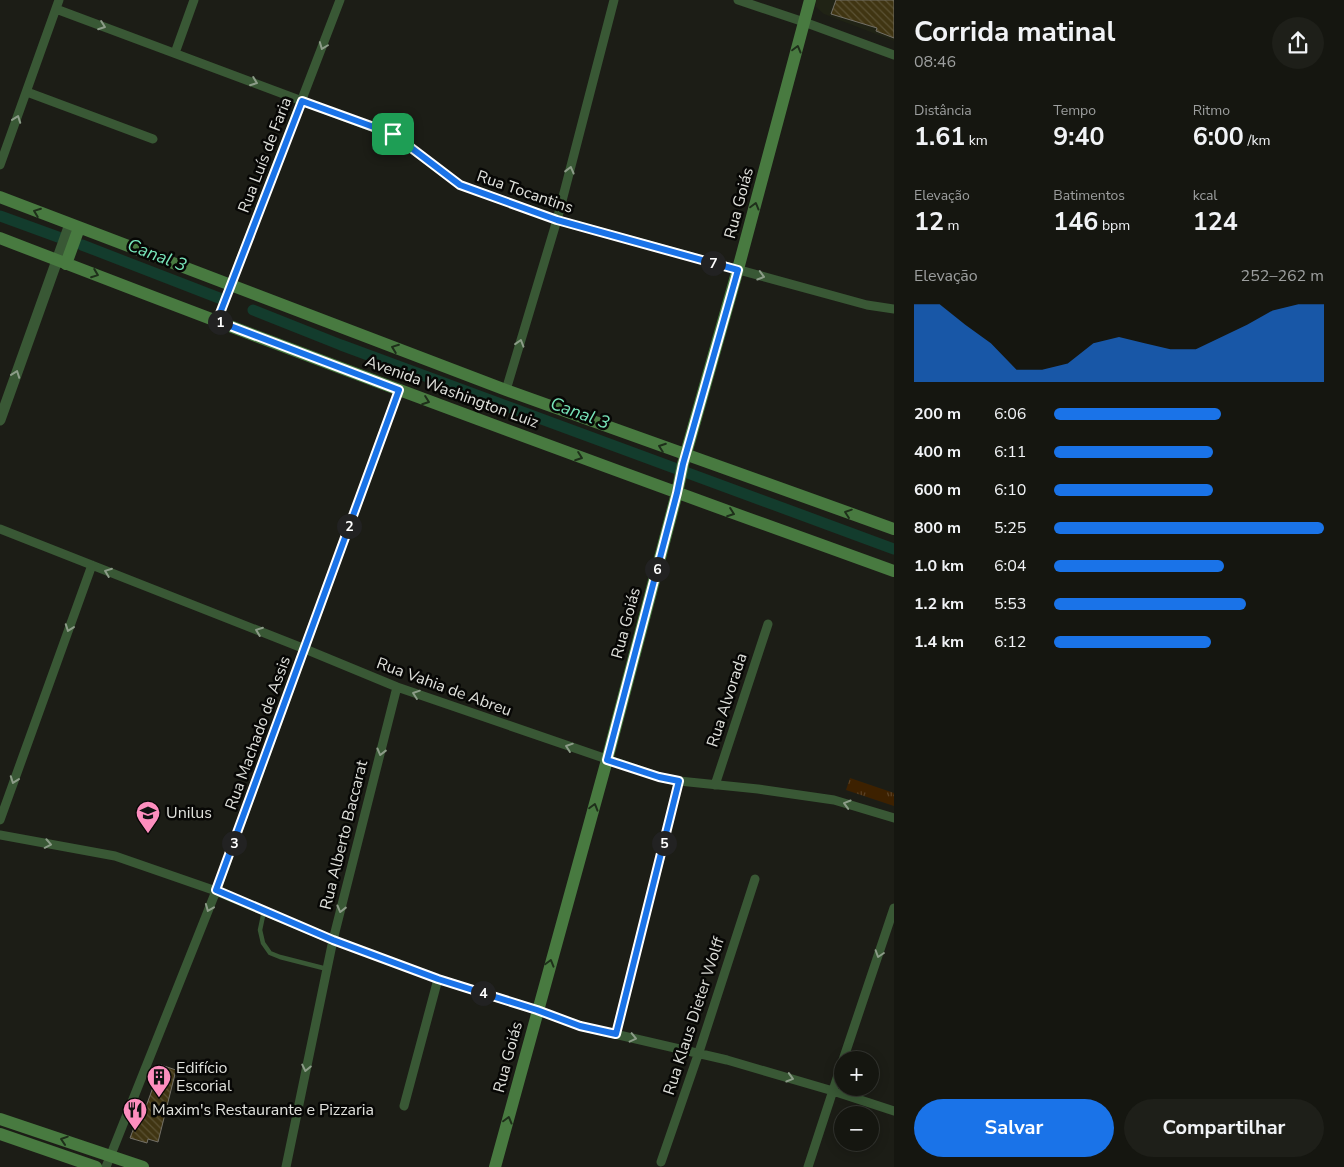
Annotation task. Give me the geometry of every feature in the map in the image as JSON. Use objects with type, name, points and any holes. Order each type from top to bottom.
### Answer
[{"type":"main road","name":"Rua Goiás","points":[[495,1167],[607,760],[684,460],[738,270],[810,0]]},
{"type":"main road","name":"Avenida Washington Luiz","points":[[0,198],[506,390],[684,460],[894,529]]},
{"type":"main road","points":[[61,262],[75,226]]},
{"type":"main road","name":"Avenida Washington Luiz","points":[[0,238],[399,390],[678,487],[894,571]]},
{"type":"main road","points":[[0,1119],[108,1161],[143,1167]]},
{"type":"main road","points":[[0,1134],[96,1167]]},
{"type":"street","points":[[175,53],[194,0]]},
{"type":"street","name":"Rua Luís de Faria","points":[[217,321],[340,0]]},
{"type":"street","points":[[506,390],[557,220],[614,0]]},
{"type":"street","points":[[738,0],[894,55]]},
{"type":"street","points":[[0,165],[57,4]]},
{"type":"street","name":"Rua Tocantins","points":[[57,4],[175,53],[393,134],[460,185],[557,220],[867,306],[894,309]]},
{"type":"street","points":[[27,92],[153,140]]},
{"type":"street","points":[[0,418],[61,262]]},
{"type":"street","name":"Rua Machado de Assis","points":[[108,1161],[216,890],[399,390]]},
{"type":"street","name":"Rua Vahia de Abreu","points":[[0,529],[397,687],[659,777],[834,800],[894,818]]},
{"type":"street","points":[[0,820],[92,565]]},
{"type":"street","name":"Rua Alvorada","points":[[715,784],[768,624]]},
{"type":"street","name":"Rua Alberto Baccarat","points":[[286,1167],[333,940],[397,687]]},
{"type":"street","points":[[616,1034],[679,781]]},
{"type":"street","points":[[0,834],[115,856],[216,890],[333,940],[438,979],[537,1010],[580,1026],[699,1052],[894,1110]]},
{"type":"street","name":"Rua Klaus Dieter Wolff","points":[[661,1162],[755,879]]},
{"type":"street","points":[[847,1051],[894,908]]},
{"type":"street","points":[[404,1106],[438,979]]},
{"type":"street","points":[[808,1167],[834,1088]]},
{"type":"lane","points":[[264,911],[260,930],[263,943],[270,953],[327,969]]},
{"type":"shaded area","points":[[816,0],[894,0],[894,41],[824,14],[816,7]]},
{"type":"green space","points":[[850,778],[894,793],[894,806],[846,790]]},
{"type":"building","points":[[836,0],[894,0],[894,38],[876,31],[877,28],[831,14]]},
{"type":"building","name":"Edifício Escorial","points":[[161,1065],[176,1070],[158,1142],[148,1139],[147,1143],[130,1138],[135,1125],[139,1126]]},
{"type":"waterway","name":"Canal 3","points":[[0,216],[58,237]]},
{"type":"waterway","name":"Canal 3","points":[[82,245],[219,298]]},
{"type":"waterway","name":"Canal 3","points":[[253,310],[341,345],[894,549]]},
{"type":"place","name":"Unilus","points":[[148,834]]},
{"type":"place","name":"Edifício Escorial","points":[[159,1098]]},
{"type":"place","name":"Maxim's Restaurante e Pizzaria","points":[[135,1131]]},
{"type":"route","points":[[302,101],[393,134],[460,185],[557,220],[738,270],[683,464],[607,760],[659,777],[679,781],[616,1034],[580,1026],[537,1010],[438,979],[333,940],[216,890],[399,390],[217,321],[302,101]]}]
